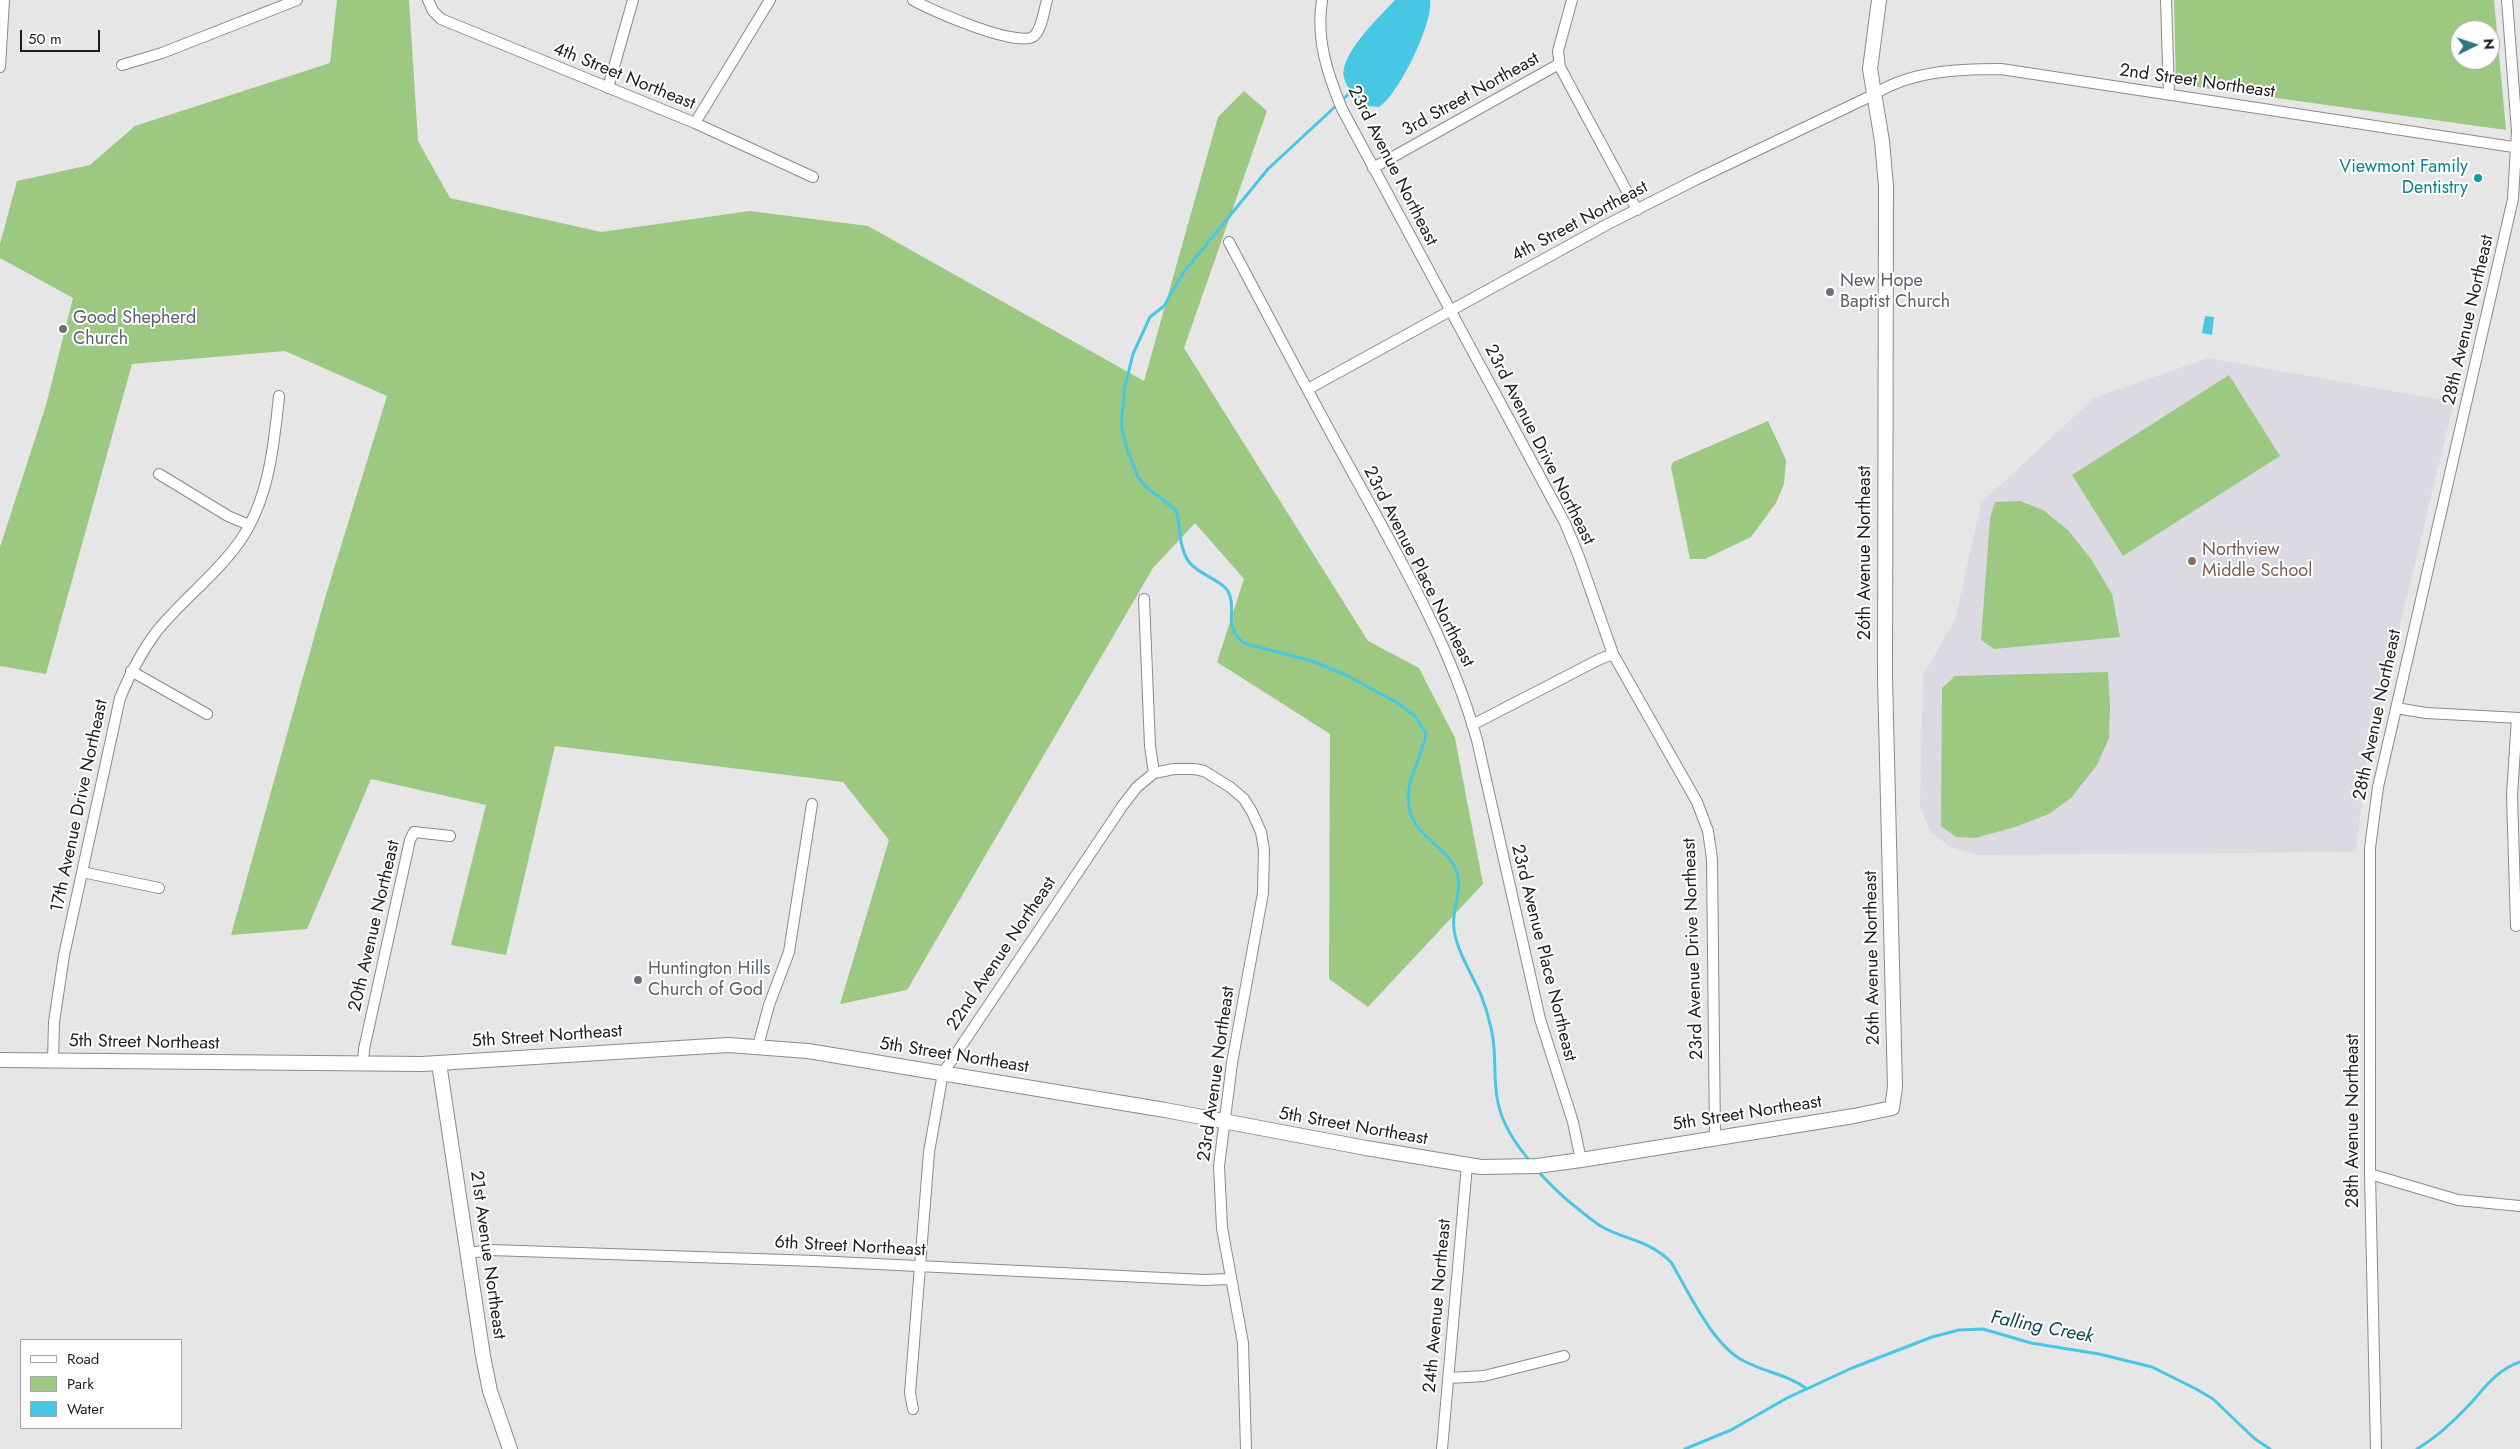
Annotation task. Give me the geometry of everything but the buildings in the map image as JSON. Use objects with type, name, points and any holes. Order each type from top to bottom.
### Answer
[{"type":"street","points":[[122,64],[162,53],[297,0]]},
{"type":"street","points":[[608,88],[633,0]]},
{"type":"street","points":[[695,124],[770,0]]},
{"type":"street","points":[[913,0],[955,19],[1006,37],[1031,38],[1038,31],[1047,0]]},
{"type":"street","name":"23rd Avenue Northeast","points":[[1322,0],[1319,28],[1332,85],[1342,109],[1450,311]]},
{"type":"street","points":[[1572,0],[1558,52],[1559,64],[1637,210]]},
{"type":"street","name":"26th Avenue Northeast","points":[[1879,0],[1870,69],[1873,96],[1882,140],[1886,186],[1885,677],[1895,1087],[1892,1108]]},
{"type":"street","points":[[2166,0],[2169,94]]},
{"type":"street","name":"28th Avenue Northeast","points":[[2376,1449],[2370,1174],[2370,848],[2378,787],[2502,252],[2514,188],[2519,148],[2507,0]]},
{"type":"street","name":"4th Street Northeast","points":[[428,1],[433,11],[441,19],[695,124],[813,177]]},
{"type":"street","points":[[0,67],[2,6]]},
{"type":"street","name":"3rd Street Northeast","points":[[1373,168],[1559,64]]},
{"type":"street","name":"2nd Street Northeast","points":[[1873,96],[1890,84],[1924,75],[1965,69],[2001,68],[2519,148]]},
{"type":"street","name":"4th Street Northeast","points":[[1308,389],[1637,210],[1873,96]]},
{"type":"street","name":"23rd Avenue Place Northeast","points":[[1229,242],[1432,622],[1452,669],[1472,725],[1540,1019],[1573,1122],[1581,1160]]},
{"type":"street","name":"23rd Avenue Drive Northeast","points":[[1450,311],[1565,523],[1614,654],[1687,782],[1708,831],[1712,859],[1715,1138]]},
{"type":"street","name":"17th Avenue Drive Northeast","points":[[53,1061],[54,1022],[58,992],[114,719],[131,671],[158,631],[209,578],[240,541],[249,525],[267,480],[279,396]]},
{"type":"street","points":[[159,474],[228,516],[249,525]]},
{"type":"street","points":[[1144,599],[1150,746],[1154,773]]},
{"type":"street","points":[[1472,725],[1614,654]]},
{"type":"street","points":[[131,671],[207,714]]},
{"type":"street","points":[[2396,708],[2420,713],[2518,718],[2512,795],[2516,926]]},
{"type":"street","name":"23rd Avenue Northeast","points":[[1154,773],[1184,768],[1204,771],[1230,787],[1244,799],[1258,824],[1264,850],[1263,893],[1232,1063],[1219,1166],[1219,1194],[1230,1279],[1243,1344],[1246,1449]]},
{"type":"street","name":"22nd Avenue Northeast","points":[[914,1409],[910,1394],[929,1152],[943,1073],[1123,805],[1137,787],[1154,773]]},
{"type":"street","points":[[758,1046],[769,1005],[789,952],[812,804]]},
{"type":"street","name":"20th Avenue Northeast","points":[[364,1064],[366,1040],[410,840],[414,832],[450,836]]},
{"type":"street","points":[[82,872],[159,888]]},
{"type":"street","name":"5th Street Northeast","points":[[0,1060],[364,1064],[439,1063],[671,1047],[758,1046],[808,1051],[943,1073],[1467,1165],[1508,1168],[1581,1160],[1892,1108]]},
{"type":"street","name":"21st Avenue Northeast","points":[[439,1063],[490,1391],[510,1449]]},
{"type":"street","name":"24th Avenue Northeast","points":[[1442,1449],[1467,1165]]},
{"type":"street","points":[[2370,1174],[2458,1200],[2520,1206]]},
{"type":"street","name":"6th Street Northeast","points":[[468,1253],[491,1250],[921,1266],[1204,1280],[1230,1279]]},
{"type":"street","points":[[1449,1378],[1484,1376],[1564,1356]]},
{"type":"shaded area","name":"Northview Middle School","points":[[2208,358],[2454,402],[2366,766],[2356,852],[1978,855],[1950,847],[1931,832],[1920,808],[1923,675],[1955,620],[1981,503],[2094,398]]},
{"type":"green space","points":[[337,0],[409,0],[418,141],[450,198],[601,232],[750,211],[868,226],[1144,381],[1218,117],[1244,91],[1267,111],[1184,348],[1368,641],[1419,668],[1455,738],[1483,884],[1368,1007],[1329,979],[1330,734],[1217,662],[1244,579],[1195,523],[1153,568],[907,990],[840,1004],[889,840],[843,782],[555,746],[506,955],[451,945],[486,805],[371,779],[307,929],[231,935],[325,598],[387,396],[285,351],[132,364],[46,674],[0,666],[0,547],[46,405],[73,298],[0,258],[0,244],[17,181],[90,165],[135,126],[330,63]]},
{"type":"green space","points":[[2174,0],[2494,0],[2496,20],[2450,20],[2450,70],[2500,70],[2500,65],[2506,130],[2176,84]]},
{"type":"green space","points":[[2229,375],[2280,456],[2123,556],[2072,475]]},
{"type":"green space","points":[[1768,421],[1786,460],[1784,484],[1776,503],[1751,537],[1705,559],[1690,559],[1671,467],[1673,462]]},
{"type":"green space","points":[[2020,501],[2043,510],[2068,530],[2091,559],[2112,594],[2120,637],[1994,649],[1981,640],[1990,518],[1995,502]]},
{"type":"green space","points":[[2108,672],[2109,738],[2097,765],[2071,798],[2049,814],[2015,827],[1975,838],[1956,837],[1941,826],[1942,688],[1955,676]]},
{"type":"water","points":[[1395,0],[1430,0],[1430,10],[1421,41],[1396,89],[1379,107],[1368,106],[1347,86],[1344,68],[1354,47],[1362,36]]},
{"type":"water","points":[[2205,316],[2214,317],[2212,335],[2202,333]]},
{"type":"waterway","points":[[1353,90],[1268,169],[1183,273],[1164,306],[1150,317],[1133,354],[1125,386],[1121,425],[1127,450],[1138,477],[1147,488],[1176,510],[1182,547],[1187,559],[1191,565],[1217,581],[1227,590],[1230,596],[1233,630],[1243,643],[1312,661],[1346,675],[1398,703],[1415,716],[1426,734],[1411,779],[1408,798],[1409,807],[1418,828],[1448,857],[1457,873],[1459,887],[1454,914],[1454,929],[1458,946],[1481,995],[1489,1021],[1494,1044],[1495,1083],[1500,1111],[1511,1135],[1531,1162]]},
{"type":"waterway","points":[[1538,1171],[1567,1200],[1599,1225],[1653,1248],[1671,1262],[1702,1317],[1733,1354],[1752,1365],[1792,1380],[1807,1389]]},
{"type":"waterway","name":"Falling Creek","points":[[1685,1449],[1731,1430],[1787,1398],[1852,1368],[1932,1337],[1959,1330],[1983,1329],[2031,1343],[2099,1354],[2152,1367],[2213,1399],[2255,1439],[2270,1449]]},
{"type":"waterway","name":"Falling Creek","points":[[2417,1449],[2452,1422],[2498,1374],[2520,1362]]},
{"type":"place","name":"Viewmont Family Dentistry","points":[[2478,178]]},
{"type":"place","name":"New Hope Baptist Church","points":[[1830,292]]},
{"type":"place","name":"Good Shepherd Church","points":[[63,329]]},
{"type":"place","name":"Northview Middle School","points":[[2192,561]]},
{"type":"place","name":"Huntington Hills Church of God","points":[[638,980]]}]
